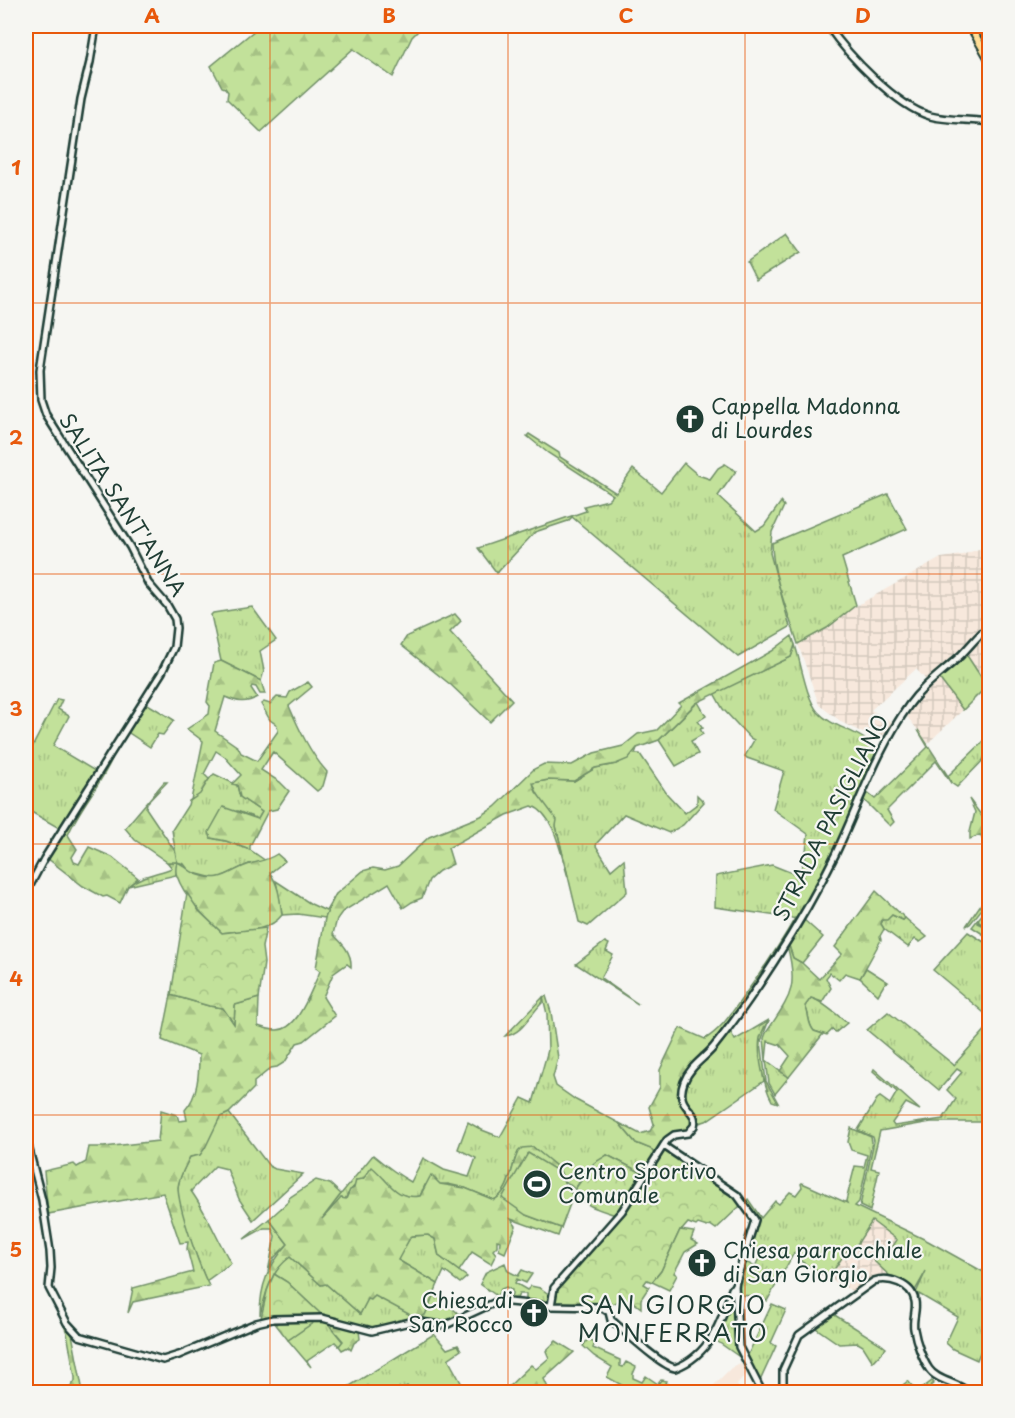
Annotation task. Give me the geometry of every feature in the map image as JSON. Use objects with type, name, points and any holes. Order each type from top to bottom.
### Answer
[{"type":"main road","points":[[970,26],[990,62]]},
{"type":"street","name":"SALITA SANT'ANNA","points":[[26,893],[50,850],[162,672],[171,655],[175,637],[171,611],[148,583],[130,547],[46,415],[39,387],[79,109],[96,26]]},
{"type":"street","points":[[828,26],[855,58],[904,105],[938,117],[987,122]]},
{"type":"street","name":"STRADA PASIGLIANO","points":[[664,1146],[670,1137],[688,1133],[694,1126],[695,1118],[681,1098],[682,1087],[687,1076],[694,1065],[718,1043],[786,943],[830,864],[878,755],[899,720],[923,687],[990,625]]},
{"type":"street","points":[[26,1138],[42,1200],[50,1251],[49,1288],[67,1323],[74,1333],[163,1360],[179,1356],[270,1319],[322,1318],[372,1331],[414,1322],[448,1324],[498,1301],[551,1306],[592,1306],[605,1309],[611,1320],[672,1368],[678,1368],[708,1344],[717,1329],[735,1285],[755,1220],[744,1203],[733,1192],[664,1146],[622,1211],[554,1288],[551,1306]]},
{"type":"street","points":[[783,1392],[783,1370],[799,1335],[874,1281],[886,1278],[892,1279],[913,1294],[916,1306],[914,1333],[931,1372],[956,1383],[968,1392]]},
{"type":"street","points":[[735,1285],[739,1347],[762,1392]]},
{"type":"shaded area","points":[[989,546],[989,621],[927,681],[916,669],[871,710],[894,723],[882,737],[861,732],[843,723],[819,705],[798,644],[827,628],[849,610],[941,558],[962,555]]},
{"type":"shaded area","points":[[989,629],[989,689],[966,654]]},
{"type":"shaded area","points":[[939,678],[963,710],[928,743],[905,714],[925,688]]},
{"type":"shaded area","points":[[871,1221],[896,1239],[901,1236],[878,1265],[893,1279],[876,1280],[856,1293],[828,1278],[847,1250],[852,1252]]},
{"type":"shaded area","points":[[740,1363],[748,1372],[737,1385],[743,1392],[719,1392],[714,1385],[731,1368]]},
{"type":"green space","points":[[260,26],[435,26],[421,28],[412,37],[393,77],[353,49],[261,132],[227,99],[228,92],[222,87],[211,66]]},
{"type":"green space","points":[[787,233],[801,252],[756,280],[747,262]]},
{"type":"green space","points":[[529,434],[616,493],[633,469],[661,492],[684,463],[698,475],[710,479],[718,468],[725,464],[736,471],[718,496],[756,531],[764,526],[781,502],[784,506],[772,532],[770,553],[790,627],[738,657],[572,517],[568,521],[535,532],[497,573],[478,548],[586,511],[584,506],[608,500],[613,495],[548,453],[527,436]]},
{"type":"green space","points":[[888,494],[907,529],[842,558],[856,605],[827,628],[798,644],[778,580],[772,543]]},
{"type":"green space","points":[[252,607],[276,640],[260,651],[264,671],[261,681],[221,661],[211,615]]},
{"type":"green space","points":[[455,614],[461,621],[450,632],[512,700],[490,722],[451,685],[401,645],[407,636]]},
{"type":"green space","points":[[792,636],[795,645],[791,657],[696,703],[659,740],[637,748],[628,759],[595,768],[574,781],[548,780],[533,783],[536,792],[557,820],[556,826],[568,877],[552,826],[540,810],[532,806],[507,815],[448,848],[453,864],[439,871],[429,880],[422,898],[403,908],[389,883],[342,912],[337,919],[333,934],[348,953],[351,967],[347,964],[333,974],[323,997],[335,1016],[304,1041],[297,1043],[285,1062],[271,1068],[254,1082],[254,1088],[229,1113],[220,1117],[205,1148],[200,1155],[190,1157],[181,1176],[178,1187],[181,1208],[209,1286],[133,1302],[128,1313],[133,1288],[193,1272],[187,1249],[188,1242],[180,1243],[163,1193],[48,1214],[44,1171],[74,1164],[77,1167],[86,1162],[89,1147],[158,1141],[161,1110],[177,1115],[179,1121],[187,1120],[185,1110],[195,1091],[199,1055],[162,1040],[171,995],[223,1008],[234,1023],[235,1005],[259,998],[258,1026],[277,1030],[291,1024],[307,1000],[320,971],[316,968],[325,918],[330,906],[336,894],[363,871],[373,868],[385,870],[398,866],[429,837],[481,816],[495,807],[534,769],[544,764],[572,765],[594,753],[623,746],[638,734],[657,730],[681,705],[679,703],[772,651]]},
{"type":"green space","points":[[795,645],[807,689],[818,712],[833,723],[867,741],[877,757],[833,854],[798,919],[715,907],[716,876],[772,865],[797,875],[805,860],[808,834],[773,809],[784,771],[745,756],[754,740],[723,709],[714,693],[791,657]]},
{"type":"green space","points":[[966,654],[987,686],[963,710],[939,678]]},
{"type":"green space","points":[[221,661],[261,681],[265,694],[260,694],[256,687],[252,686],[257,697],[249,701],[241,702],[225,697],[215,731],[238,747],[241,753],[257,761],[278,731],[277,725],[270,720],[261,704],[264,702],[270,704],[277,697],[287,698],[290,692],[308,682],[312,687],[289,706],[310,749],[327,772],[323,786],[317,791],[273,752],[261,770],[280,782],[289,791],[277,809],[268,811],[250,850],[211,838],[209,832],[223,807],[258,819],[262,812],[240,797],[237,785],[232,784],[241,775],[225,757],[216,751],[204,774],[209,779],[200,794],[191,800],[203,741],[187,729],[209,714],[210,706],[207,702],[214,663]]},
{"type":"green space","points":[[57,699],[62,700],[58,709],[69,716],[53,746],[95,771],[59,828],[26,809],[26,759]]},
{"type":"green space","points":[[698,702],[706,716],[698,721],[703,728],[700,729],[703,734],[691,741],[698,754],[676,766],[659,740]]},
{"type":"green space","points":[[146,703],[174,720],[163,735],[158,734],[150,747],[126,731]]},
{"type":"green space","points":[[918,730],[951,783],[936,761],[887,810],[894,822],[890,826],[863,799],[866,792],[875,799],[928,747]]},
{"type":"green space","points":[[989,736],[989,754],[957,787],[951,783],[948,776]]},
{"type":"green space","points":[[637,748],[635,754],[640,754],[667,794],[685,813],[697,804],[697,795],[704,802],[683,825],[669,833],[624,814],[596,846],[611,870],[624,859],[627,892],[588,926],[579,922],[556,826],[533,783],[548,780],[574,781],[595,768],[616,764]]},
{"type":"green space","points":[[110,755],[112,759],[107,769],[68,835],[77,849],[72,857],[74,862],[79,864],[89,847],[112,857],[138,878],[128,886],[120,903],[83,886],[47,858]]},
{"type":"green space","points":[[214,774],[237,785],[240,797],[262,812],[258,819],[237,811],[211,838],[250,850],[266,861],[249,864],[217,879],[190,872],[184,864],[177,862],[172,830],[189,801],[197,796]]},
{"type":"green space","points":[[164,782],[167,782],[147,803],[146,808],[175,851],[177,862],[167,862],[135,840],[125,828]]},
{"type":"green space","points":[[969,799],[984,819],[989,822],[989,864],[988,849],[980,835],[970,839],[975,812]]},
{"type":"green space","points":[[277,854],[285,861],[270,873],[280,898],[282,915],[270,925],[262,928],[222,933],[185,892],[176,874],[177,862],[196,874],[213,878]]},
{"type":"green space","points":[[167,862],[177,862],[176,875],[128,886],[144,877],[172,868]]},
{"type":"green space","points":[[989,878],[989,900],[966,926],[988,894]]},
{"type":"green space","points":[[276,881],[326,911],[336,894],[325,918],[298,914],[282,915]]},
{"type":"green space","points":[[876,891],[905,918],[903,920],[892,915],[887,920],[882,920],[881,924],[884,929],[880,936],[881,940],[860,978],[845,973],[839,980],[830,973],[826,978],[831,988],[822,1002],[811,998],[805,1006],[812,1028],[823,1034],[789,1077],[780,1071],[790,1056],[780,1045],[768,1041],[766,1060],[764,1038],[790,992],[792,973],[787,945],[788,943],[793,958],[819,979],[842,954],[835,947]]},
{"type":"green space","points":[[187,893],[199,911],[222,933],[266,928],[262,947],[264,963],[259,998],[235,1005],[234,1024],[223,1008],[171,995]]},
{"type":"green space","points":[[989,905],[989,928],[977,921]]},
{"type":"green space","points":[[892,915],[903,920],[905,918],[927,937],[920,942],[915,939],[908,947],[884,929],[881,924],[883,920]]},
{"type":"green space","points":[[795,918],[798,919],[760,980],[715,1043],[687,1073],[681,1097],[683,1105],[692,1118],[691,1129],[672,1134],[656,1156],[651,1149],[636,1143],[619,1123],[640,1134],[650,1131],[654,1124],[649,1107],[660,1087],[660,1070],[680,1028],[705,1039],[717,1030],[757,978]]},
{"type":"green space","points":[[979,918],[978,923],[989,928],[989,938],[972,927]]},
{"type":"green space","points":[[803,919],[823,937],[802,963],[793,958],[788,943]]},
{"type":"green space","points":[[968,932],[989,945],[989,1017],[933,970]]},
{"type":"green space","points":[[605,942],[609,944],[606,951],[613,955],[601,978],[638,1004],[576,964]]},
{"type":"green space","points":[[866,968],[888,982],[878,995],[860,978]]},
{"type":"green space","points":[[546,996],[551,1012],[558,1058],[553,1077],[556,1086],[576,1100],[619,1123],[636,1143],[651,1149],[656,1156],[642,1173],[607,1155],[584,1175],[575,1189],[564,1180],[560,1171],[533,1147],[515,1159],[506,1188],[494,1200],[465,1188],[448,1184],[425,1185],[420,1196],[408,1196],[395,1191],[384,1179],[371,1179],[353,1187],[345,1199],[341,1198],[335,1207],[318,1222],[373,1155],[411,1182],[423,1158],[444,1170],[469,1177],[476,1158],[458,1149],[468,1122],[500,1137],[522,1098],[533,1103],[548,1050],[547,1014],[543,997]]},
{"type":"green space","points":[[543,997],[543,1002],[522,1028],[505,1036]]},
{"type":"green space","points":[[811,997],[847,1023],[836,1032],[832,1030],[827,1035],[814,1031],[805,1006]]},
{"type":"green space","points":[[888,1012],[954,1065],[989,1026],[989,1113],[983,1122],[931,1122],[880,1131],[871,1168],[879,1170],[870,1211],[860,1206],[874,1141],[873,1137],[858,1130],[877,1099],[880,1097],[890,1104],[897,1092],[873,1071],[874,1069],[920,1110],[906,1103],[892,1123],[894,1126],[943,1119],[956,1099],[947,1090],[962,1072],[957,1069],[939,1090],[867,1030]]},
{"type":"green space","points":[[769,1020],[761,1042],[764,1081],[706,1121],[699,1123],[695,1113],[686,1106],[684,1099],[688,1080],[695,1067],[717,1049],[730,1031],[735,1040]]},
{"type":"green space","points":[[769,1020],[761,1041],[766,1081],[778,1103],[772,1101],[769,1095],[760,1061],[760,1038]]},
{"type":"green space","points":[[766,1060],[789,1077],[775,1094],[769,1083]]},
{"type":"green space","points":[[229,1113],[269,1166],[303,1174],[253,1220],[239,1199],[227,1169],[215,1166],[191,1191],[231,1263],[206,1281],[184,1222],[178,1187],[190,1157],[200,1154],[220,1117]]},
{"type":"green space","points":[[851,1128],[871,1137],[872,1142],[859,1202],[855,1206],[928,1241],[989,1275],[989,1319],[986,1326],[989,1330],[977,1360],[953,1349],[946,1343],[958,1317],[919,1294],[916,1321],[917,1299],[915,1295],[926,1271],[913,1294],[893,1279],[873,1260],[876,1255],[884,1260],[897,1240],[872,1221],[852,1252],[847,1250],[827,1277],[802,1262],[794,1253],[767,1301],[754,1296],[736,1295],[740,1286],[739,1280],[744,1261],[755,1267],[759,1258],[758,1255],[748,1250],[755,1218],[746,1202],[748,1199],[761,1218],[775,1201],[779,1204],[790,1192],[796,1195],[802,1183],[847,1203],[855,1166],[864,1167],[867,1155],[851,1150],[848,1142]]},
{"type":"green space","points":[[533,1147],[555,1165],[564,1180],[556,1170],[527,1154],[526,1215],[561,1228],[558,1236],[511,1219],[516,1226],[505,1253],[499,1250],[500,1241],[497,1240],[497,1246],[493,1250],[496,1254],[491,1264],[472,1252],[459,1271],[439,1256],[435,1239],[428,1235],[411,1236],[398,1260],[438,1284],[425,1315],[416,1318],[375,1296],[371,1300],[368,1299],[360,1314],[326,1284],[321,1285],[290,1257],[273,1276],[260,1315],[266,1276],[288,1244],[269,1219],[289,1201],[289,1198],[316,1180],[330,1184],[341,1194],[322,1219],[341,1198],[346,1199],[350,1190],[354,1188],[356,1180],[363,1179],[372,1167],[393,1188],[404,1195],[420,1196],[431,1175],[440,1184],[465,1188],[494,1200],[507,1185],[518,1152],[522,1148]]},
{"type":"green space","points":[[663,1150],[739,1199],[741,1205],[716,1229],[710,1225],[707,1227],[698,1224],[696,1226],[688,1223],[680,1230],[661,1271],[652,1282],[647,1280],[644,1284],[649,1287],[641,1299],[641,1308],[633,1302],[629,1305],[620,1300],[605,1308],[560,1304],[556,1301],[554,1291],[622,1215]]},
{"type":"green space","name":"Centro Sportivo Comunale","points":[[528,1153],[556,1170],[573,1196],[561,1228],[526,1215],[502,1198]]},
{"type":"green space","points":[[607,1155],[642,1173],[616,1215],[581,1200],[575,1189],[594,1163]]},
{"type":"green space","points":[[269,1219],[288,1244],[274,1258],[268,1272],[275,1236],[272,1228],[264,1228],[244,1239]]},
{"type":"green space","points":[[680,1230],[694,1232],[691,1240],[698,1244],[685,1252],[674,1273],[677,1275],[669,1290],[652,1282],[661,1271]]},
{"type":"green space","points":[[428,1235],[435,1239],[439,1256],[467,1277],[460,1283],[444,1271],[438,1284],[398,1260],[411,1236]]},
{"type":"green space","points":[[290,1257],[321,1285],[326,1284],[360,1314],[368,1298],[375,1295],[416,1318],[425,1315],[434,1293],[460,1315],[450,1321],[418,1320],[380,1328],[362,1327],[323,1316],[287,1282],[274,1274]]},
{"type":"green space","points":[[505,1263],[508,1271],[518,1276],[522,1270],[532,1274],[526,1283],[517,1279],[515,1283],[527,1290],[531,1286],[540,1288],[550,1295],[549,1300],[544,1304],[526,1301],[526,1294],[519,1294],[516,1301],[510,1300],[512,1290],[506,1287],[501,1289],[497,1296],[480,1284],[486,1272]]},
{"type":"green space","points":[[274,1274],[287,1282],[323,1316],[261,1318],[267,1291]]},
{"type":"green space","points":[[733,1289],[736,1340],[741,1358],[714,1339]]},
{"type":"green space","points":[[772,1304],[786,1310],[771,1343],[776,1346],[759,1383],[746,1359]]},
{"type":"green space","points":[[56,1307],[72,1334],[83,1392],[67,1392],[75,1381],[75,1377],[67,1333]]},
{"type":"green space","points":[[833,1314],[886,1348],[873,1362],[863,1346],[858,1343],[839,1344],[813,1326]]},
{"type":"green space","points":[[317,1320],[326,1321],[343,1342],[339,1346],[335,1342],[307,1361],[311,1367],[288,1340]]},
{"type":"green space","points":[[317,1320],[288,1340],[274,1322],[262,1324],[270,1321]]},
{"type":"green space","points":[[335,1323],[359,1330],[360,1339],[354,1343],[351,1350],[348,1347],[342,1350],[339,1346],[343,1341],[331,1327]]},
{"type":"green space","points":[[434,1334],[447,1349],[458,1345],[461,1350],[448,1359],[464,1388],[461,1392],[410,1392],[407,1386],[398,1392],[340,1392]]},
{"type":"green space","points":[[588,1339],[595,1342],[593,1348],[620,1360],[620,1366],[623,1367],[626,1362],[636,1367],[633,1378],[642,1382],[646,1376],[658,1384],[661,1380],[666,1381],[668,1392],[665,1389],[656,1388],[653,1392],[631,1392],[607,1377],[612,1367],[583,1346]]},
{"type":"green space","points":[[556,1341],[574,1352],[544,1379],[549,1390],[553,1392],[503,1392],[531,1365],[536,1369],[549,1358],[546,1351]]},
{"type":"green space","points":[[908,1381],[917,1392],[894,1392]]},
{"type":"green space","points":[[932,1381],[934,1383],[927,1389],[932,1392],[917,1392]]},
{"type":"place","name":"Cappella Madonna di Lourdes","points":[[690,419]]},
{"type":"place","name":"Centro Sportivo Comunale","points":[[537,1184]]},
{"type":"place","name":"Chiesa parrocchiale di San Giorgio","points":[[702,1263]]},
{"type":"place","name":"Chiesa di San Rocco","points":[[534,1313]]},
{"type":"district","name":"SAN GIORGIO MONFERRATO","points":[[673,1320]]}]
